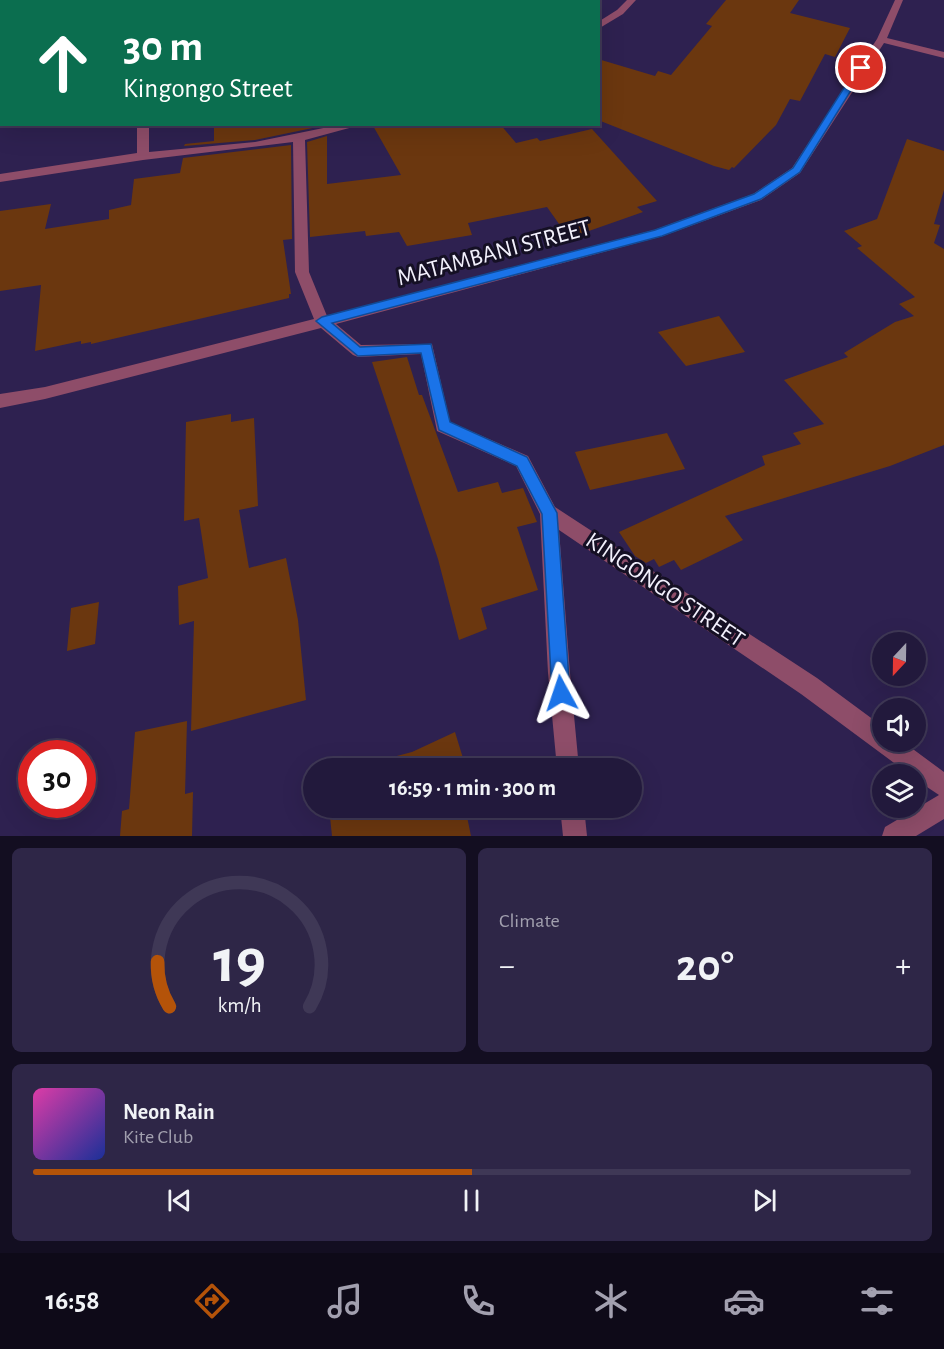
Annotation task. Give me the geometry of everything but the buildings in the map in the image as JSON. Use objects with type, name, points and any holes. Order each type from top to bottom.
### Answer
[{"type":"street","points":[[600,25],[620,12],[632,0]]},
{"type":"street","name":"MATAMBANI STREET","points":[[0,401],[45,393],[658,233],[757,197],[796,170],[882,39],[898,0]]},
{"type":"street","points":[[882,39],[944,55]]},
{"type":"street","points":[[143,126],[143,156]]},
{"type":"street","points":[[0,178],[143,156],[255,146],[350,126]]},
{"type":"street","points":[[299,138],[302,272],[322,321]]},
{"type":"street","name":"KINGONGO STREET","points":[[322,321],[358,351],[427,348],[443,426],[522,461],[549,513],[810,687],[872,733]]},
{"type":"street","points":[[549,513],[567,758]]},
{"type":"street","name":"KINGONGO STREET","points":[[898,752],[944,786]]},
{"type":"street","points":[[894,836],[944,805]]},
{"type":"street","points":[[573,818],[575,836]]},
{"type":"route","points":[[561,693],[549,513],[522,461],[443,426],[427,348],[358,351],[322,321],[658,233],[757,197],[796,170],[819,138],[861,68]]}]
